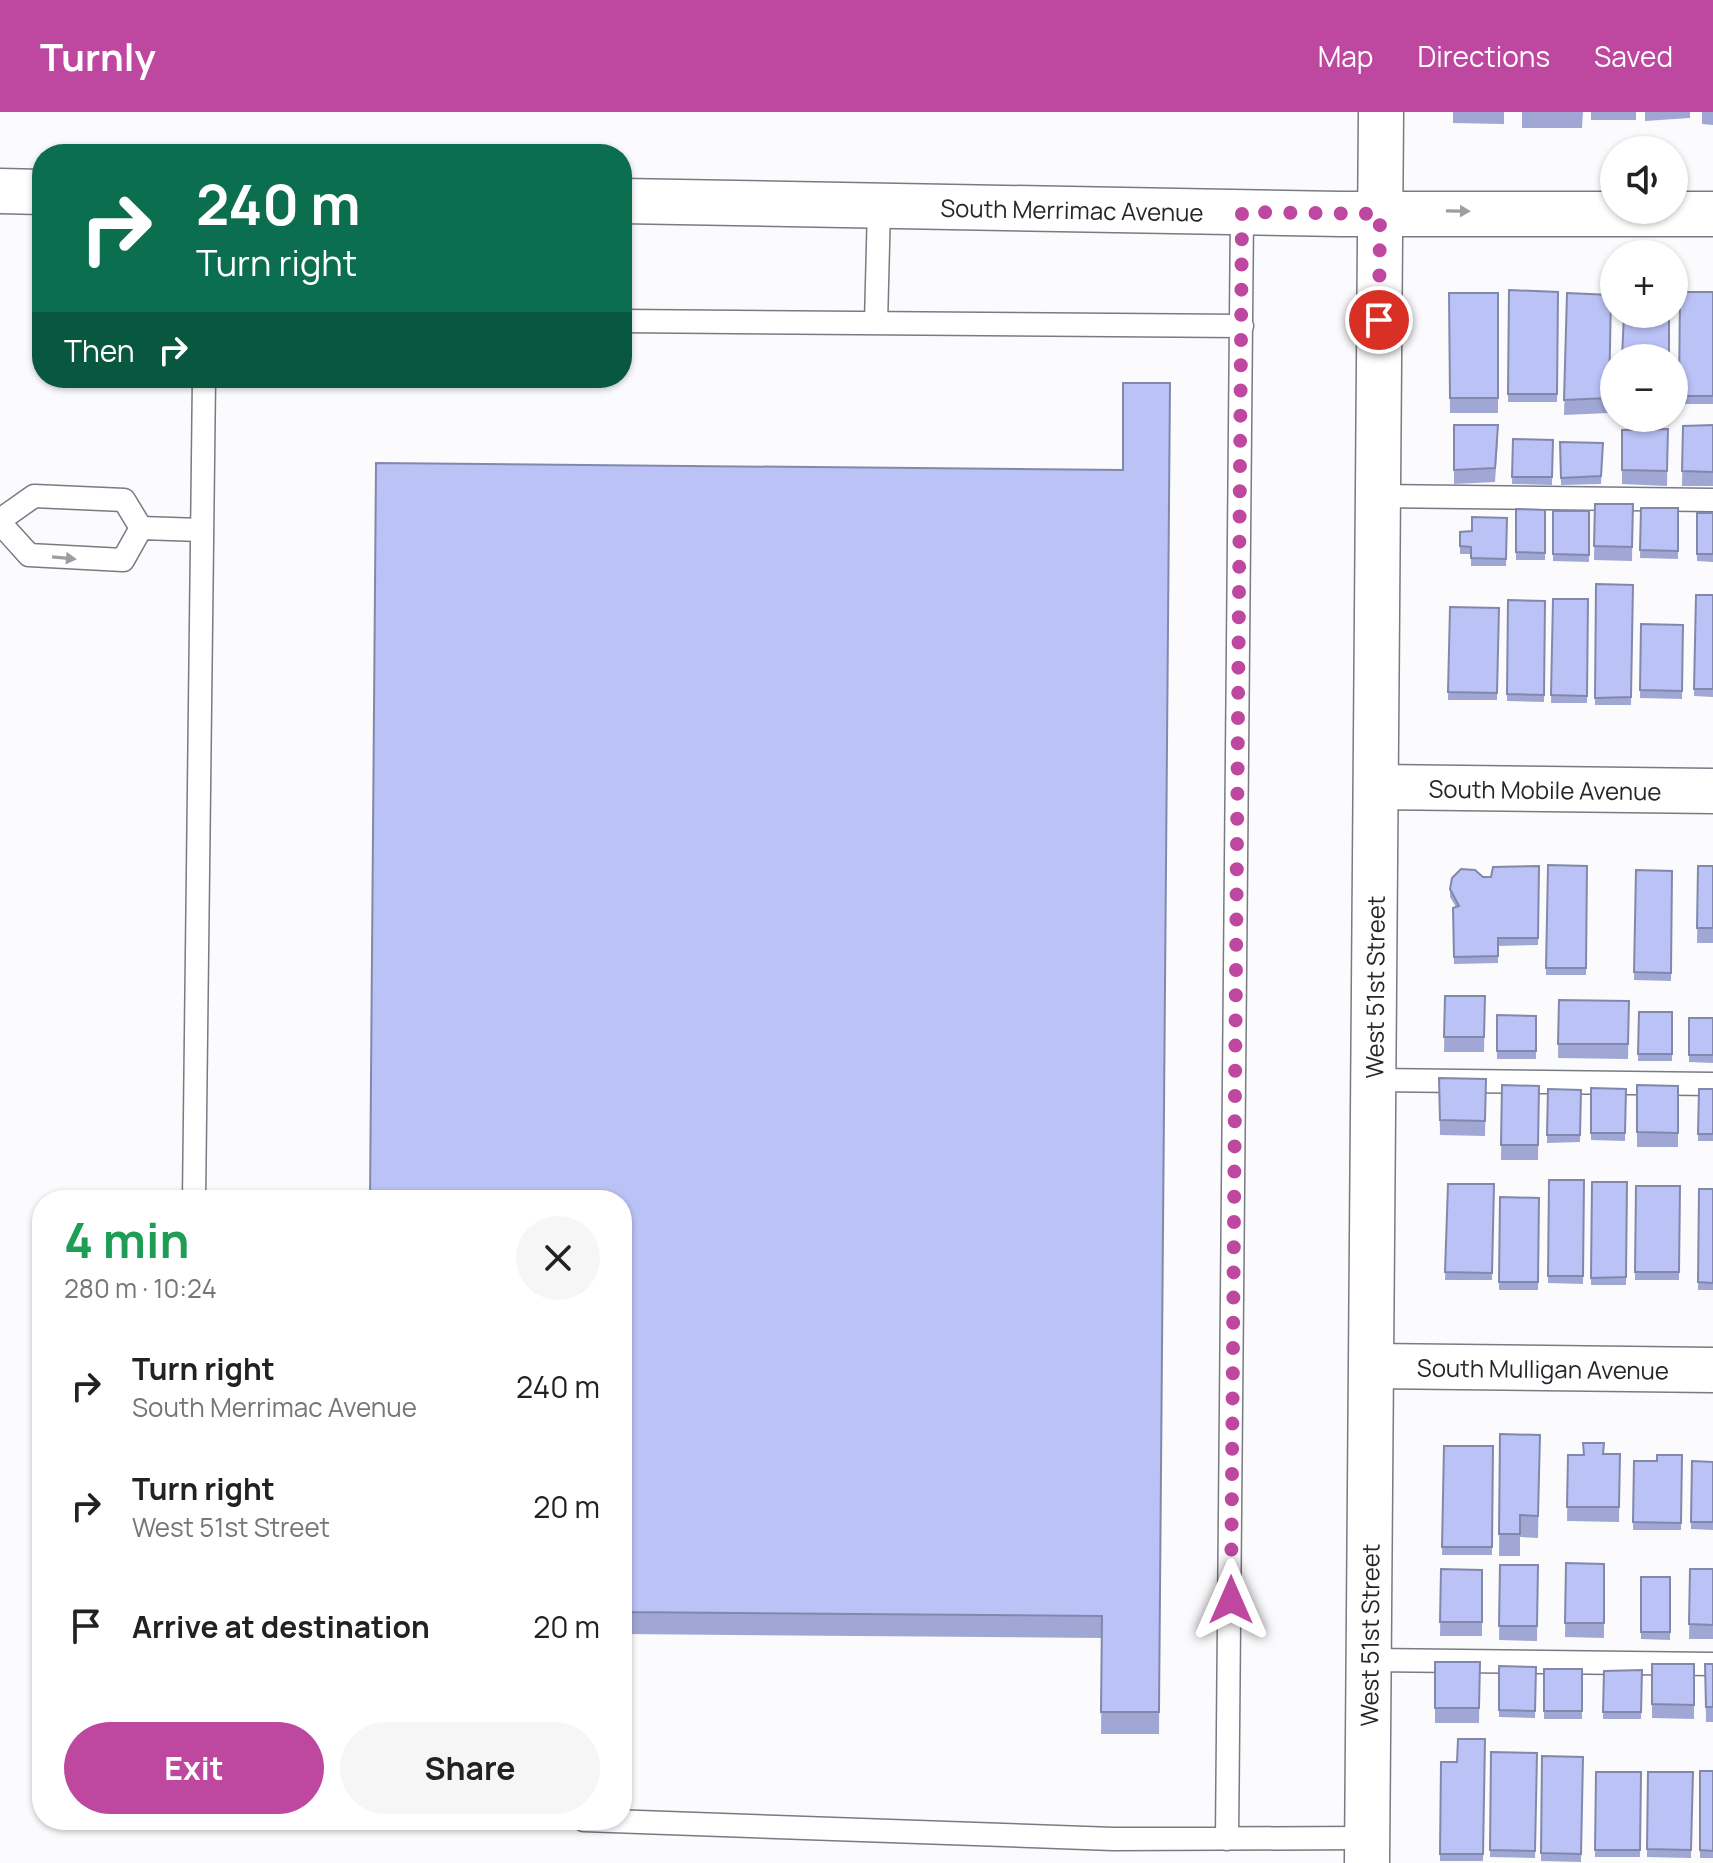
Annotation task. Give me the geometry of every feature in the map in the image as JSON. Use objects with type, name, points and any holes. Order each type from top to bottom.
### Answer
[{"type":"street","name":"West 51st Street","points":[[1367,1850],[1371,1660],[1381,112]]},
{"type":"street","points":[[0,191],[32,192]]},
{"type":"street","name":"South Merrimac Avenue","points":[[632,201],[1380,214],[1443,211],[1713,214]]},
{"type":"street","name":"South Mobile Avenue","points":[[1377,787],[1713,791]]},
{"type":"street","name":"South Mulligan Avenue","points":[[1373,1366],[1713,1370]]},
{"type":"lane","points":[[876,323],[879,206]]},
{"type":"lane","points":[[1227,1839],[1242,212]]},
{"type":"lane","points":[[632,321],[1242,326]]},
{"type":"lane","points":[[194,1190],[204,388]]},
{"type":"lane","points":[[34,496],[124,500],[141,528],[123,560],[82,559],[29,555],[0,521],[34,496]]},
{"type":"lane","points":[[1378,496],[1713,500]]},
{"type":"lane","points":[[141,528],[201,530]]},
{"type":"lane","points":[[1375,1080],[1713,1084]]},
{"type":"lane","points":[[1371,1660],[1713,1664]]},
{"type":"lane","points":[[632,1822],[1097,1839],[1227,1839],[1367,1850]]},
{"type":"building","points":[[1509,290],[1558,292],[1557,394],[1508,394]]},
{"type":"building","points":[[1688,292],[1713,292],[1713,396],[1688,396],[1688,344],[1680,344],[1680,328],[1688,328]]},
{"type":"building","points":[[1449,293],[1498,293],[1498,398],[1450,398]]},
{"type":"building","points":[[1567,293],[1600,294],[1600,328],[1610,328],[1610,344],[1600,344],[1600,398],[1564,400]]},
{"type":"building","points":[[1623,328],[1669,328],[1669,344],[1623,344]]},
{"type":"building","points":[[1123,383],[1170,383],[1159,1712],[1101,1712],[1102,1616],[632,1612],[632,1190],[370,1190],[376,463],[1123,470]]},
{"type":"building","points":[[1454,425],[1498,425],[1495,468],[1454,470]]},
{"type":"building","points":[[1713,425],[1713,472],[1682,471],[1683,432],[1688,432],[1688,426]]},
{"type":"building","points":[[1622,432],[1668,432],[1667,471],[1622,470]]},
{"type":"building","points":[[1513,439],[1553,440],[1552,477],[1512,477]]},
{"type":"building","points":[[1560,442],[1603,443],[1601,476],[1561,478]]},
{"type":"building","points":[[1595,504],[1633,504],[1632,547],[1594,546]]},
{"type":"building","points":[[1641,508],[1678,508],[1678,551],[1640,550]]},
{"type":"building","points":[[1516,509],[1545,510],[1545,553],[1516,552]]},
{"type":"building","points":[[1553,511],[1589,511],[1589,555],[1553,554]]},
{"type":"building","points":[[1697,513],[1713,513],[1713,554],[1697,554]]},
{"type":"building","points":[[1472,517],[1507,518],[1506,559],[1471,558],[1471,547],[1460,546],[1460,532],[1472,531]]},
{"type":"building","points":[[1596,584],[1633,585],[1631,697],[1595,698]]},
{"type":"building","points":[[1696,595],[1713,595],[1713,689],[1694,689]]},
{"type":"building","points":[[1553,599],[1588,599],[1587,696],[1551,695]]},
{"type":"building","points":[[1508,600],[1545,601],[1544,695],[1507,694]]},
{"type":"building","points":[[1450,607],[1499,608],[1497,693],[1448,692]]},
{"type":"building","points":[[1641,624],[1683,625],[1682,691],[1640,690]]},
{"type":"building","points":[[1548,865],[1587,866],[1586,968],[1546,968]]},
{"type":"building","points":[[1539,866],[1538,938],[1498,938],[1498,956],[1454,957],[1453,908],[1459,906],[1450,889],[1452,878],[1461,869],[1475,870],[1483,877],[1491,877],[1493,867]]},
{"type":"building","points":[[1698,866],[1713,866],[1713,928],[1697,928]]},
{"type":"building","points":[[1636,870],[1672,871],[1671,973],[1634,972]]},
{"type":"building","points":[[1445,996],[1485,996],[1484,1037],[1444,1037]]},
{"type":"building","points":[[1559,1000],[1629,1001],[1628,1044],[1558,1044]]},
{"type":"building","points":[[1639,1012],[1672,1012],[1672,1054],[1638,1054]]},
{"type":"building","points":[[1497,1015],[1536,1016],[1536,1051],[1497,1051]]},
{"type":"building","points":[[1689,1018],[1713,1018],[1713,1055],[1689,1055]]},
{"type":"building","points":[[1439,1078],[1486,1079],[1485,1121],[1440,1120]]},
{"type":"building","points":[[1502,1085],[1539,1086],[1538,1145],[1501,1145]]},
{"type":"building","points":[[1637,1085],[1678,1086],[1678,1133],[1637,1132]]},
{"type":"building","points":[[1591,1088],[1626,1089],[1625,1133],[1591,1133]]},
{"type":"building","points":[[1548,1089],[1581,1090],[1580,1135],[1547,1135]]},
{"type":"building","points":[[1699,1089],[1713,1089],[1713,1134],[1698,1134]]},
{"type":"building","points":[[1549,1180],[1584,1180],[1583,1276],[1548,1276]]},
{"type":"building","points":[[1592,1182],[1627,1182],[1626,1277],[1591,1278]]},
{"type":"building","points":[[1448,1184],[1494,1184],[1492,1273],[1445,1272]]},
{"type":"building","points":[[1636,1186],[1680,1186],[1679,1272],[1635,1272]]},
{"type":"building","points":[[1699,1189],[1713,1189],[1713,1283],[1698,1282]]},
{"type":"building","points":[[1500,1197],[1539,1198],[1538,1282],[1499,1282]]},
{"type":"building","points":[[1500,1434],[1540,1435],[1538,1516],[1520,1515],[1520,1534],[1499,1534]]},
{"type":"building","points":[[1583,1443],[1604,1443],[1603,1454],[1620,1454],[1619,1507],[1567,1507],[1568,1455],[1584,1455]]},
{"type":"building","points":[[1444,1446],[1493,1446],[1492,1547],[1442,1547]]},
{"type":"building","points":[[1657,1455],[1682,1455],[1681,1523],[1633,1522],[1634,1461],[1657,1461]]},
{"type":"building","points":[[1692,1461],[1713,1462],[1713,1522],[1691,1522]]},
{"type":"building","points":[[1566,1563],[1604,1564],[1604,1623],[1565,1623]]},
{"type":"building","points":[[1500,1565],[1538,1565],[1537,1626],[1499,1626]]},
{"type":"building","points":[[1441,1569],[1482,1570],[1482,1622],[1440,1622]]},
{"type":"building","points":[[1690,1569],[1713,1569],[1713,1625],[1689,1624]]},
{"type":"building","points":[[1641,1577],[1670,1577],[1670,1632],[1641,1632]]},
{"type":"building","points":[[1435,1662],[1480,1662],[1479,1708],[1435,1708]]},
{"type":"building","points":[[1652,1664],[1694,1664],[1694,1705],[1652,1704]]},
{"type":"building","points":[[1705,1664],[1713,1664],[1713,1707],[1706,1707]]},
{"type":"building","points":[[1499,1666],[1536,1667],[1535,1711],[1499,1710]]},
{"type":"building","points":[[1544,1669],[1582,1669],[1582,1711],[1544,1711]]},
{"type":"building","points":[[1642,1670],[1641,1712],[1603,1712],[1604,1671]]},
{"type":"building","points":[[1458,1739],[1485,1739],[1483,1854],[1440,1854],[1441,1762],[1457,1762]]},
{"type":"building","points":[[1491,1752],[1537,1753],[1535,1851],[1490,1850]]},
{"type":"building","points":[[1542,1756],[1583,1757],[1581,1854],[1541,1853]]},
{"type":"building","points":[[1700,1771],[1713,1771],[1713,1851],[1700,1850]]},
{"type":"building","points":[[1596,1772],[1641,1772],[1640,1850],[1595,1850]]},
{"type":"building","points":[[1648,1772],[1693,1772],[1691,1850],[1647,1849]]},
{"type":"route","points":[[1231,1600],[1242,212],[1380,214],[1379,320]]}]
